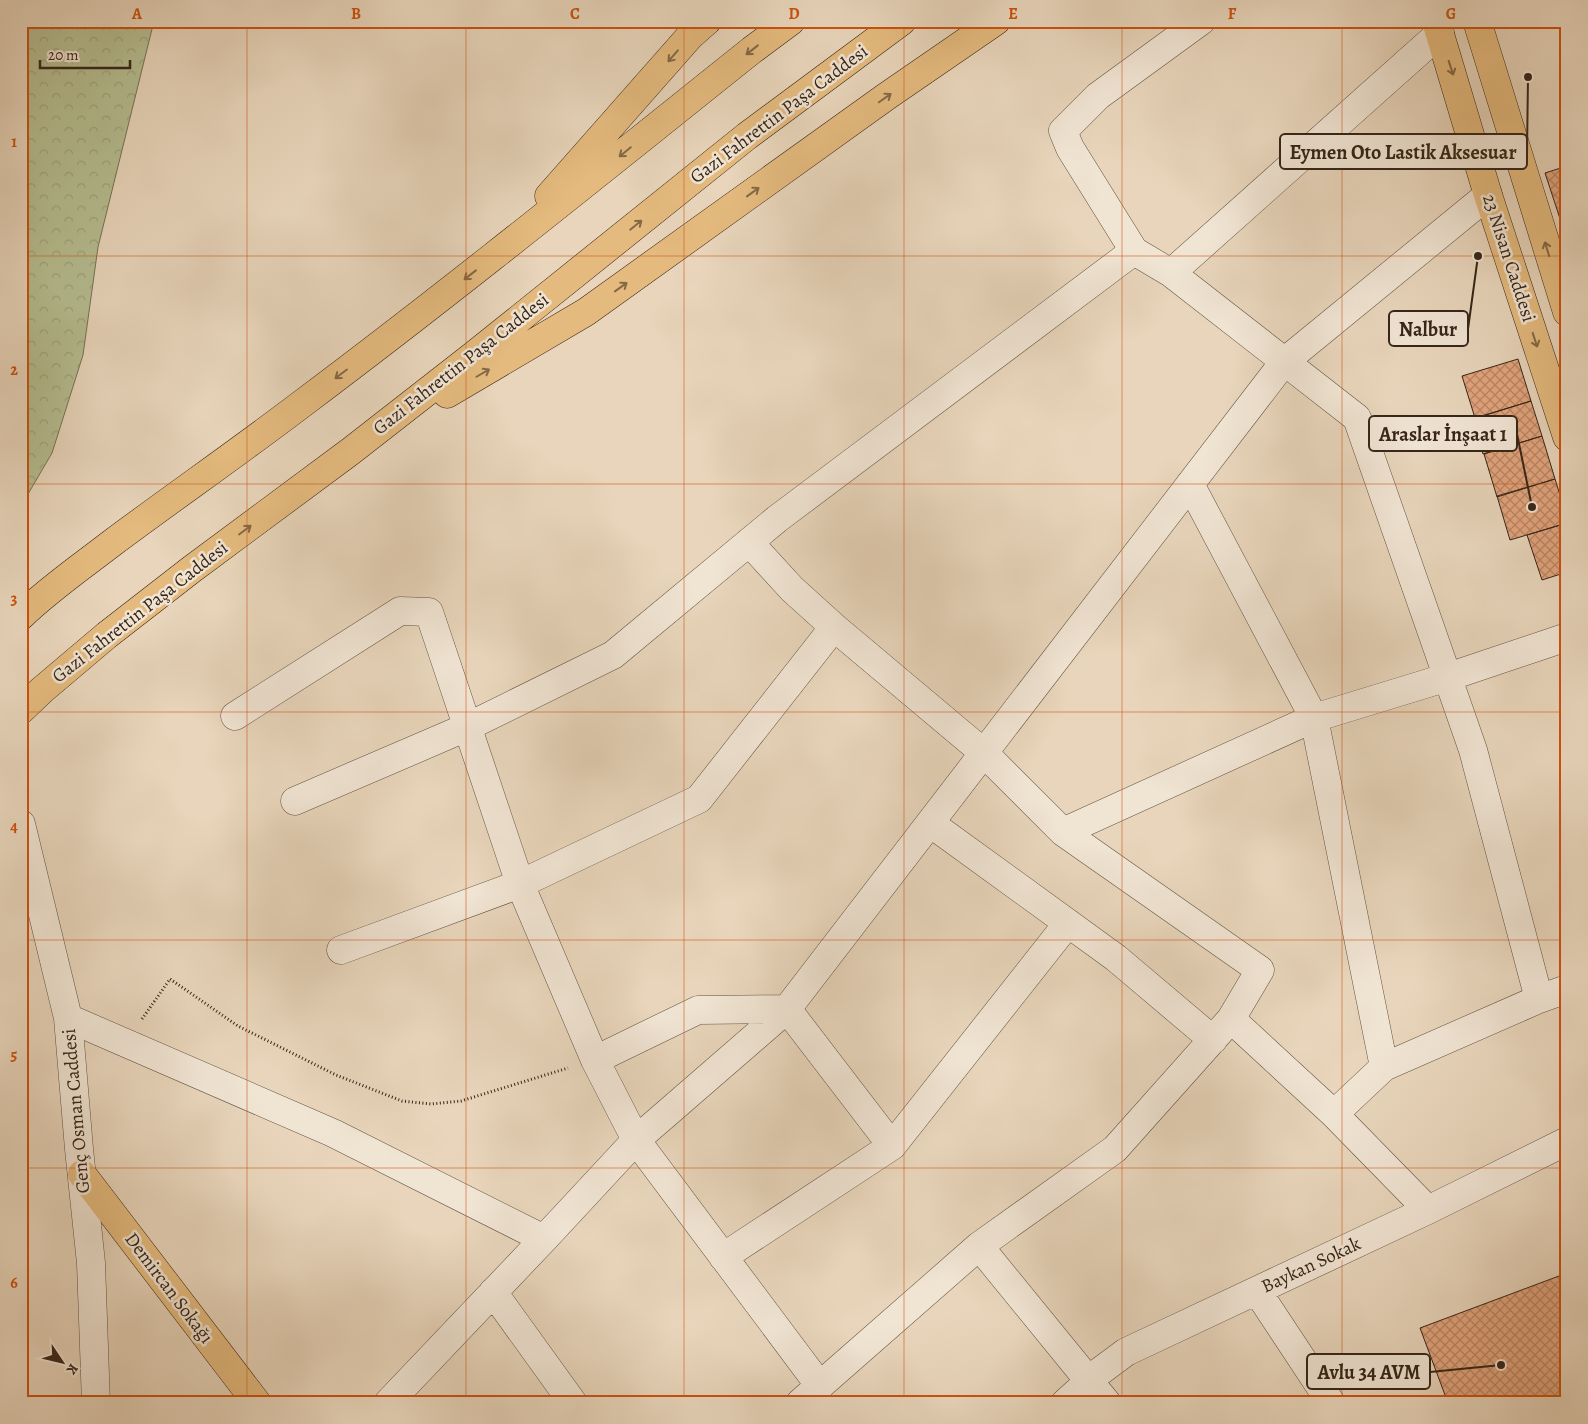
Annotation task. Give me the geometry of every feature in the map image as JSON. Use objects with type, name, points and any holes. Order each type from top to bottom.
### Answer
[{"type":"main road","points":[[500,251],[690,36],[707,21]]},
{"type":"main road","points":[[21,616],[99,553],[292,412],[500,251],[791,21]]},
{"type":"main road","name":"Gazi Fahrettin Paşa Caddesi","points":[[21,710],[107,635],[192,569],[351,451],[747,136],[902,21]]},
{"type":"main road","points":[[351,451],[586,312],[879,102],[996,21]]},
{"type":"main road","name":"23 Nisan Caddesi","points":[[1477,21],[1567,312]]},
{"type":"main road","name":"23 Nisan Caddesi","points":[[1444,25],[1488,195],[1567,436]]},
{"type":"main road","name":"Demircan Sokağı","points":[[82,1174],[257,1403]]},
{"type":"street","points":[[1201,21],[1098,96],[1063,131],[1070,148],[1134,251],[1171,273],[1357,418],[1473,750],[1540,999]]},
{"type":"street","points":[[1171,273],[1444,25]]},
{"type":"street","points":[[388,1403],[636,1140],[787,1009],[1284,362],[1488,195]]},
{"type":"street","points":[[295,801],[467,727],[613,655],[784,514],[1134,251]]},
{"type":"street","points":[[1190,484],[1314,718],[1384,1067]]},
{"type":"street","points":[[235,716],[400,611],[429,612],[520,884],[595,1060],[636,1140],[723,1257],[810,1394],[979,1246],[1115,1149],[1231,1019],[1260,970],[1063,832],[984,753],[834,627],[792,588],[749,542]]},
{"type":"street","points":[[341,950],[520,884],[698,799],[834,627]]},
{"type":"street","points":[[1063,832],[1314,718],[1448,677],[1567,636]]},
{"type":"street","points":[[930,823],[1116,958],[1213,1040]]},
{"type":"street","name":"Genç Osman Caddesi","points":[[21,824],[68,1018],[91,1263],[96,1403]]},
{"type":"street","points":[[723,1257],[892,1146],[1068,923]]},
{"type":"street","points":[[1334,1114],[1384,1067],[1567,989]]},
{"type":"street","points":[[595,1060],[698,1010],[787,1009]]},
{"type":"street","points":[[787,1009],[892,1146]]},
{"type":"street","points":[[68,1018],[332,1133],[544,1239]]},
{"type":"street","points":[[1231,1019],[1334,1114],[1428,1210]]},
{"type":"street","name":"Baykan Sokak","points":[[1065,1403],[1099,1372],[1126,1352],[1428,1210],[1567,1141]]},
{"type":"street","points":[[979,1246],[1107,1403]]},
{"type":"street","points":[[1256,1291],[1331,1403]]},
{"type":"street","points":[[494,1292],[572,1403]]},
{"type":"path","points":[[125,1042],[170,979],[238,1026],[336,1074],[402,1101],[431,1104],[461,1101],[595,1060]]},
{"type":"green space","points":[[21,21],[154,21],[98,247],[83,355],[52,453],[21,506]]},
{"type":"building","points":[[1567,166],[1567,240],[1545,173]]},
{"type":"building","points":[[1518,359],[1531,401],[1475,418],[1462,376]]},
{"type":"building","points":[[1531,401],[1542,436],[1483,454],[1473,419]]},
{"type":"building","points":[[1542,436],[1555,479],[1497,497],[1484,454]]},
{"type":"building","points":[[1555,479],[1567,517],[1567,523],[1510,540],[1497,496]]},
{"type":"building","points":[[1567,523],[1567,572],[1542,580],[1527,535]]},
{"type":"building","points":[[1567,715],[1567,735],[1561,717]]},
{"type":"building","points":[[1567,1273],[1567,1403],[1448,1403],[1420,1328]]},
{"type":"place","name":"Eymen Oto Lastik Aksesuar","points":[[1528,77]]},
{"type":"place","name":"Nalbur","points":[[1478,256]]},
{"type":"place","name":"Araslar İnşaat 1","points":[[1532,507]]},
{"type":"place","name":"Avlu 34 AVM","points":[[1501,1365]]}]
